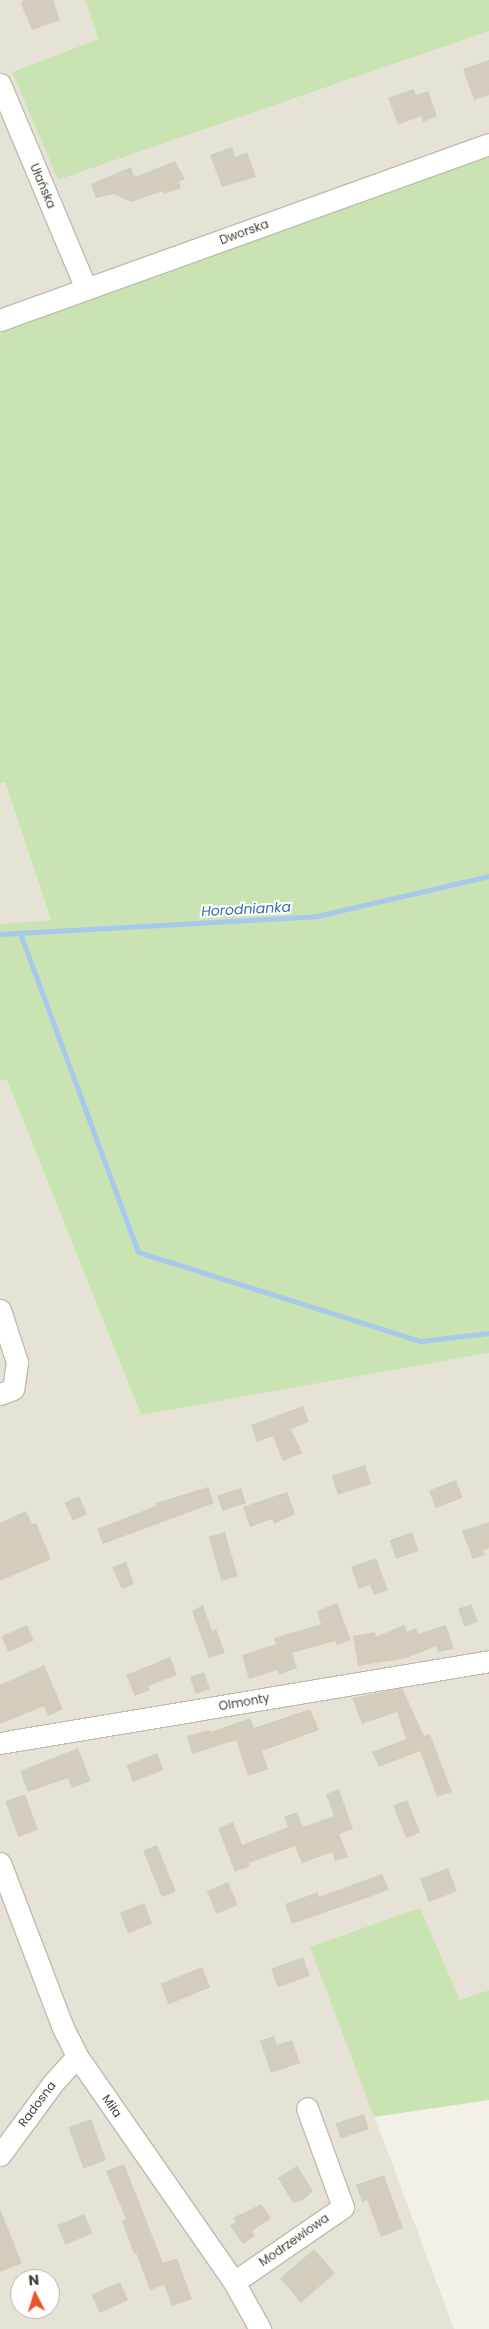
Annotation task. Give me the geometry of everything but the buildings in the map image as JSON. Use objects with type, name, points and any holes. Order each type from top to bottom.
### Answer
[{"type":"street","name":"Ułańska","points":[[0,84],[86,289]]},
{"type":"street","name":"Dworska","points":[[0,320],[489,144]]},
{"type":"street","points":[[0,1310],[17,1362],[13,1389],[0,1394]]},
{"type":"street","name":"Olmonty","points":[[0,1744],[489,1661]]},
{"type":"street","name":"Miła","points":[[0,1863],[63,2028],[77,2056],[234,2282],[260,2329]]},
{"type":"street","name":"Radosna","points":[[0,2155],[53,2083],[77,2056]]},
{"type":"street","name":"Modrzewiowa","points":[[234,2282],[342,2207],[307,2108]]},
{"type":"shaded area","points":[[0,0],[85,0],[100,39],[12,72],[58,180],[489,31],[489,154],[0,328]]},
{"type":"shaded area","points":[[5,782],[51,920],[0,924],[0,783]]},
{"type":"shaded area","points":[[7,1080],[141,1415],[489,1353],[489,1990],[460,2001],[311,1947],[454,2329],[0,2329],[0,1081]]},
{"type":"green space","points":[[85,0],[489,0],[489,31],[58,180],[12,72],[99,39]]},
{"type":"green space","points":[[489,154],[489,1353],[141,1415],[7,1080],[0,1081],[0,924],[51,920],[5,782],[0,783],[0,328]]},
{"type":"green space","points":[[420,1908],[460,2000],[489,1990],[489,2100],[374,2117],[310,1947]]},
{"type":"waterway","name":"Horodnianka","points":[[0,934],[317,916],[489,876]]},
{"type":"waterway","points":[[20,933],[138,1252],[421,1341],[489,1333]]}]
